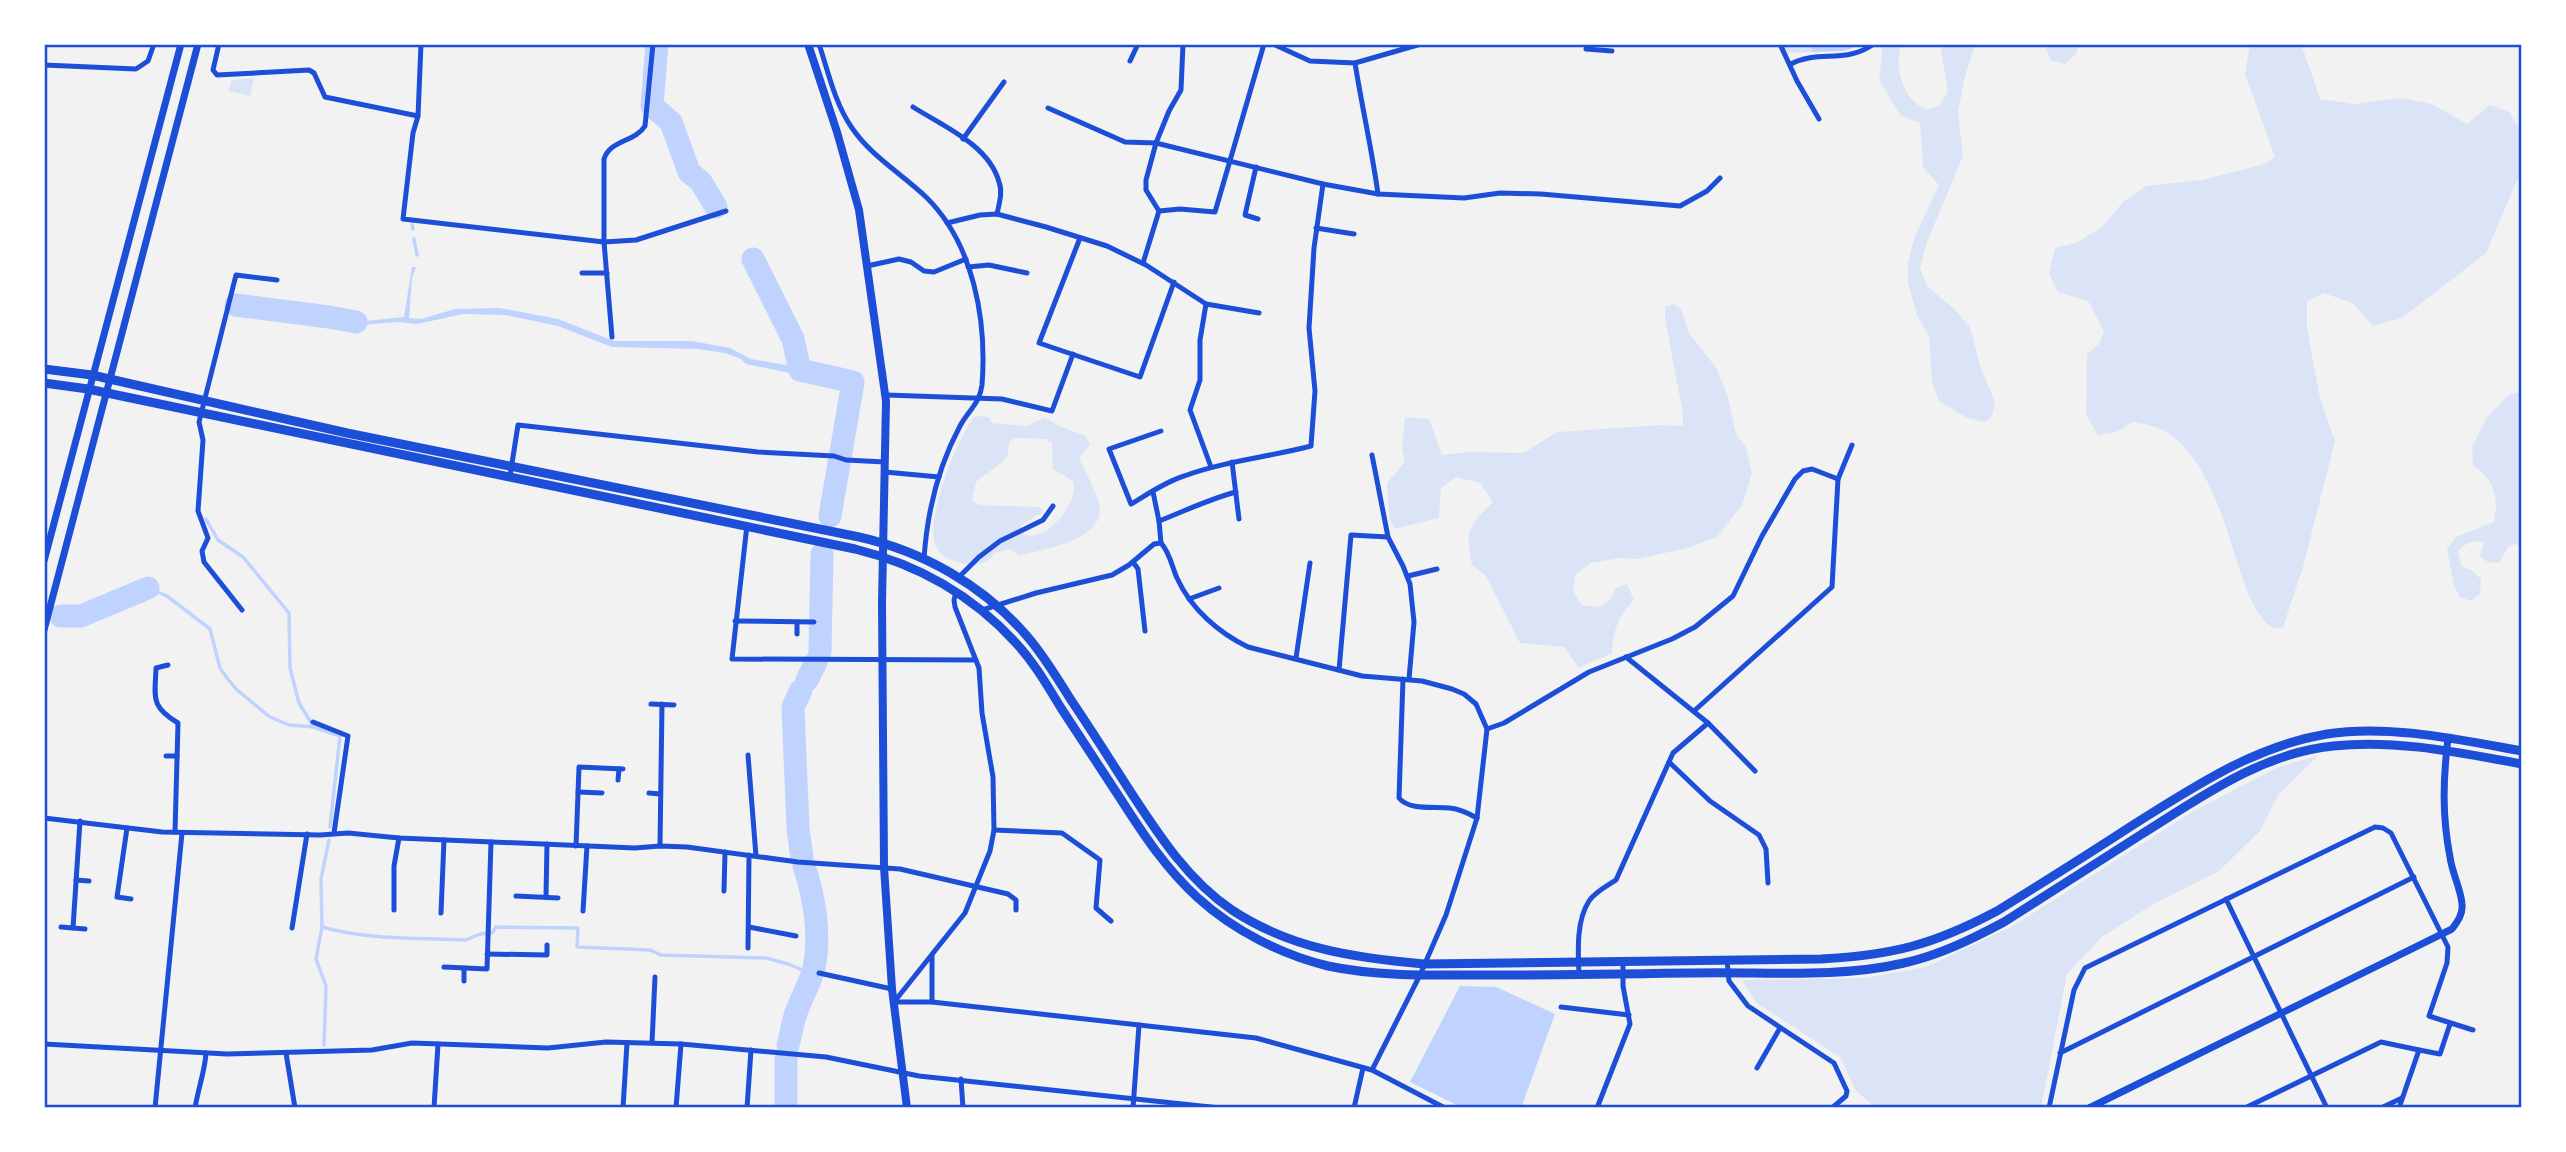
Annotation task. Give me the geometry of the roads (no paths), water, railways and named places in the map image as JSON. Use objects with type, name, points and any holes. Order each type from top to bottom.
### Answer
[{"type":"main road","points":[[808,44],[859,210],[886,395],[882,658],[884,867],[892,989],[907,1108]]},
{"type":"main road","points":[[44,369],[108,378],[278,418],[884,543],[924,559],[958,578],[997,606],[1026,635],[1050,667],[1152,826],[1180,862],[1207,890],[1266,929],[1299,943],[1362,958],[1424,964],[1852,957],[1902,951],[1963,930],[2210,776],[2272,748],[2328,734],[2356,731],[2448,738],[2522,751]]},
{"type":"main road","points":[[44,383],[105,392],[747,525],[884,556],[911,567],[982,610],[1017,643],[1040,674],[1142,833],[1170,870],[1199,899],[1225,920],[1310,961],[1361,972],[1420,975],[1579,975],[1853,970],[1893,965],[1968,941],[2004,922],[2216,787],[2276,760],[2330,746],[2356,744],[2446,751],[2522,764]]},
{"type":"street","points":[[44,65],[136,69],[148,61],[154,44]]},
{"type":"street","points":[[44,561],[181,44]]},
{"type":"street","points":[[44,629],[198,44]]},
{"type":"street","points":[[219,44],[213,70],[217,75],[309,70],[314,73],[325,97],[418,116]]},
{"type":"street","points":[[421,44],[418,116],[413,133],[403,219],[604,242],[636,240],[726,211]]},
{"type":"street","points":[[612,337],[604,242],[604,156],[610,148],[636,136],[645,126],[653,44]]},
{"type":"street","points":[[819,44],[832,85],[851,128],[884,162],[927,198],[947,223],[965,259],[974,285],[983,341],[980,397],[961,425],[939,477],[927,526],[924,559]]},
{"type":"street","points":[[1130,61],[1138,44]]},
{"type":"street","points":[[1143,263],[1159,211],[1146,190],[1156,143],[1181,90],[1183,44]]},
{"type":"street","points":[[1159,211],[1180,209],[1215,212],[1264,44]]},
{"type":"street","points":[[1273,44],[1310,61],[1355,63],[1421,44]]},
{"type":"street","points":[[1587,44],[1587,49],[1612,51]]},
{"type":"street","points":[[1780,44],[1819,119]]},
{"type":"street","points":[[1791,64],[1802,58],[1841,57],[1857,53],[1874,44]]},
{"type":"street","points":[[1355,63],[1372,146],[1378,194]]},
{"type":"street","points":[[963,139],[1004,82]]},
{"type":"street","points":[[913,107],[987,158],[1000,183],[997,214]]},
{"type":"street","points":[[1048,108],[1125,142],[1156,143],[1323,184],[1378,194],[1464,198],[1500,193],[1541,194],[1680,206],[1700,196],[1720,178]]},
{"type":"street","points":[[1256,167],[1245,215],[1258,219]]},
{"type":"street","points":[[1161,431],[1109,449],[1131,504],[1180,477],[1211,467],[1311,446],[1315,391],[1309,328],[1316,228],[1323,184]]},
{"type":"street","points":[[947,223],[997,214],[1107,246],[1143,263],[1206,304],[1259,313]]},
{"type":"street","points":[[1316,228],[1354,234]]},
{"type":"street","points":[[1080,238],[1039,343],[1140,377],[1174,282]]},
{"type":"street","points":[[867,265],[900,259],[930,272],[965,259]]},
{"type":"street","points":[[968,267],[989,265],[1027,273]]},
{"type":"street","points":[[582,273],[607,274]]},
{"type":"street","points":[[242,610],[204,562],[202,551],[208,538],[198,511],[203,440],[198,429],[236,275],[277,280]]},
{"type":"street","points":[[1206,304],[1200,340],[1200,380],[1190,410],[1211,467]]},
{"type":"street","points":[[886,395],[980,397],[1021,402],[1052,411],[1073,355]]},
{"type":"street","points":[[510,476],[518,425],[758,452],[834,456],[939,477]]},
{"type":"street","points":[[1694,711],[1832,587],[1838,479],[1852,445]]},
{"type":"street","points":[[1372,454],[1388,537],[1408,576],[1414,622],[1406,679],[1399,798],[1410,806],[1464,810],[1477,818]]},
{"type":"street","points":[[1232,462],[1239,519]]},
{"type":"street","points":[[1372,1070],[1420,975],[1446,915],[1477,818],[1485,736],[1488,729],[1504,723],[1590,672],[1695,626],[1733,596],[1795,479],[1803,471],[1812,469],[1838,479]]},
{"type":"street","points":[[1153,492],[1161,543],[1189,599],[1235,641],[1248,647],[1362,676],[1422,681],[1465,694],[1476,704],[1488,729]]},
{"type":"street","points":[[1159,521],[1212,498],[1236,492]]},
{"type":"street","points":[[958,578],[1000,541],[1044,520],[1053,506]]},
{"type":"street","points":[[748,514],[732,659],[976,660]]},
{"type":"street","points":[[1339,670],[1351,535],[1388,537]]},
{"type":"street","points":[[982,610],[1036,593],[1112,575],[1154,544],[1161,543]]},
{"type":"street","points":[[1133,562],[1138,569],[1144,631]]},
{"type":"street","points":[[1296,658],[1310,563]]},
{"type":"street","points":[[1408,576],[1437,569]]},
{"type":"street","points":[[1189,599],[1219,588]]},
{"type":"street","points":[[894,1002],[965,913],[990,851],[994,830],[993,777],[976,660],[955,607],[956,592]]},
{"type":"street","points":[[735,621],[814,622]]},
{"type":"street","points":[[797,622],[797,634]]},
{"type":"street","points":[[1626,657],[1709,723],[1755,771]]},
{"type":"street","points":[[155,1108],[178,833],[178,723],[162,714],[155,694],[156,668],[168,666]]},
{"type":"street","points":[[652,704],[674,705]]},
{"type":"street","points":[[660,846],[662,704]]},
{"type":"street","points":[[313,722],[348,736],[334,833]]},
{"type":"street","points":[[1579,975],[1581,928],[1588,902],[1616,880],[1673,753],[1709,723]]},
{"type":"street","points":[[2089,1108],[2452,929],[2459,920],[2462,902],[2450,861],[2442,792],[2448,738]]},
{"type":"street","points":[[748,755],[753,856],[748,948]]},
{"type":"street","points":[[166,756],[177,756]]},
{"type":"street","points":[[1669,762],[1710,801],[1759,835],[1766,849],[1768,883]]},
{"type":"street","points":[[576,845],[579,767],[621,769],[618,780]]},
{"type":"street","points":[[578,792],[602,793]]},
{"type":"street","points":[[649,793],[660,794]]},
{"type":"street","points":[[44,818],[178,833],[334,833],[635,848],[660,846],[811,863],[884,867],[978,885],[1008,894],[1016,900],[1016,910]]},
{"type":"street","points":[[73,928],[80,821]]},
{"type":"street","points":[[2049,1108],[2074,990],[2085,968],[2375,827],[2391,833],[2448,947],[2447,962],[2429,1016],[2473,1030]]},
{"type":"street","points":[[127,828],[117,898],[131,899]]},
{"type":"street","points":[[994,830],[1062,833],[1100,860],[1096,908],[1111,920]]},
{"type":"street","points":[[292,928],[307,834]]},
{"type":"street","points":[[394,910],[394,866],[399,838]]},
{"type":"street","points":[[441,913],[444,840]]},
{"type":"street","points":[[444,967],[487,968],[491,842]]},
{"type":"street","points":[[546,897],[547,844]]},
{"type":"street","points":[[583,911],[587,846]]},
{"type":"street","points":[[724,891],[725,852]]},
{"type":"street","points":[[2060,1053],[2413,877]]},
{"type":"street","points":[[76,880],[89,881]]},
{"type":"street","points":[[516,895],[558,898]]},
{"type":"street","points":[[2226,900],[2327,1108]]},
{"type":"street","points":[[749,926],[796,936]]},
{"type":"street","points":[[61,927],[85,929]]},
{"type":"street","points":[[487,954],[547,955],[547,945]]},
{"type":"street","points":[[932,956],[932,1002]]},
{"type":"street","points":[[1727,960],[1732,987],[1748,1006],[1834,1063],[1847,1091],[1846,1096],[1832,1108]]},
{"type":"street","points":[[1597,1108],[1629,1032],[1623,961]]},
{"type":"street","points":[[464,968],[464,981]]},
{"type":"street","points":[[819,973],[892,989]]},
{"type":"street","points":[[652,1043],[655,977]]},
{"type":"street","points":[[894,1002],[932,1002],[1256,1038],[1372,1070],[1445,1108]]},
{"type":"street","points":[[1561,1007],[1629,1014]]},
{"type":"street","points":[[1133,1108],[1139,1024]]},
{"type":"street","points":[[2245,1108],[2381,1042],[2440,1055],[2450,1024]]},
{"type":"street","points":[[1757,1068],[1780,1028]]},
{"type":"street","points":[[44,1044],[206,1053],[377,1050],[412,1043],[548,1048],[606,1042],[681,1044],[835,1059],[902,1073],[1220,1108]]},
{"type":"street","points":[[623,1108],[627,1042]]},
{"type":"street","points":[[434,1108],[438,1044]]},
{"type":"street","points":[[676,1108],[681,1044]]},
{"type":"street","points":[[747,1108],[751,1050]]},
{"type":"street","points":[[2399,1108],[2418,1050]]},
{"type":"street","points":[[195,1108],[199,1083],[206,1066],[206,1053]]},
{"type":"street","points":[[286,1053],[295,1108]]},
{"type":"street","points":[[1354,1108],[1363,1068]]},
{"type":"street","points":[[961,1079],[963,1108]]},
{"type":"street","points":[[2381,1108],[2402,1098]]},
{"type":"water","points":[[1809,44],[1852,44],[1853,48],[1813,52]]},
{"type":"water","points":[[412,267],[416,267],[412,278],[409,318],[421,319],[455,309],[500,308],[558,319],[614,341],[692,341],[730,348],[751,359],[798,367],[799,375],[746,364],[741,359],[725,353],[698,349],[612,347],[558,326],[506,315],[463,314],[417,324],[398,322],[360,325],[328,319],[329,314],[366,321],[404,317]]},
{"type":"water","points":[[1460,986],[1496,987],[1555,1014],[1521,1108],[1463,1108],[1410,1082]]},
{"type":"waterway","points":[[657,44],[652,106],[671,122],[689,172],[701,182],[716,207]]},
{"type":"waterway","points":[[412,225],[413,229]]},
{"type":"waterway","points":[[414,239],[417,255]]},
{"type":"waterway","points":[[753,259],[793,339],[800,370],[853,382],[830,516]]},
{"type":"waterway","points":[[236,305],[356,322]]},
{"type":"waterway","points":[[206,519],[218,540],[243,557],[289,613],[290,668],[299,703],[312,724]]},
{"type":"waterway","points":[[820,651],[822,554]]},
{"type":"waterway","points":[[148,588],[167,596],[210,629],[220,668],[237,690],[270,717],[289,725],[314,727],[340,736],[330,827]]},
{"type":"waterway","points":[[61,616],[81,616],[148,588]]},
{"type":"waterway","points":[[807,680],[816,662]]},
{"type":"waterway","points":[[801,690],[793,707],[798,829],[802,858]]},
{"type":"waterway","points":[[329,840],[321,879],[322,927],[375,936],[466,940],[480,934],[492,933],[496,927],[578,928],[577,947],[650,950],[661,955],[766,958],[812,974]]},
{"type":"waterway","points":[[788,1045],[816,955],[815,916],[804,866]]},
{"type":"waterway","points":[[322,927],[316,959],[326,986],[324,1045]]},
{"type":"waterway","points":[[786,1060],[786,1108]]}]
